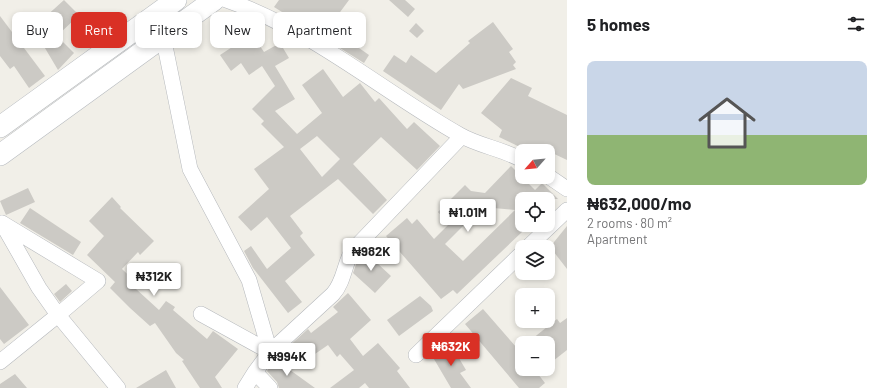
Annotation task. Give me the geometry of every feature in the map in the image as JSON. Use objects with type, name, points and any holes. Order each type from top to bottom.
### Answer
[{"type":"street","points":[[0,128],[176,0]]},
{"type":"street","points":[[197,12],[214,0]]},
{"type":"street","points":[[226,0],[248,8],[307,39],[462,136],[515,157]]},
{"type":"street","points":[[0,155],[147,48]]},
{"type":"street","points":[[165,48],[190,168],[249,280],[270,352]]},
{"type":"street","points":[[245,388],[270,352],[334,294],[339,287],[347,260],[352,251],[462,136]]},
{"type":"street","points":[[555,181],[567,189]]},
{"type":"street","points":[[535,240],[567,210]]},
{"type":"street","points":[[1,223],[39,288],[58,315],[118,388]]},
{"type":"street","points":[[0,362],[98,281],[1,223]]},
{"type":"street","points":[[416,355],[515,260]]},
{"type":"street","points":[[201,314],[270,352]]},
{"type":"street","points":[[255,372],[270,388]]},
{"type":"building","points":[[64,0],[76,12],[71,12],[71,23],[63,30],[63,12],[51,12]]},
{"type":"building","points":[[279,0],[349,0],[340,12],[282,12],[274,7]]},
{"type":"building","points":[[389,0],[405,0],[415,9],[408,17]]},
{"type":"building","points":[[0,16],[12,32],[12,48],[24,48],[45,76],[29,88],[14,66],[10,69],[0,56]]},
{"type":"building","points":[[493,22],[513,49],[509,52],[516,62],[513,65],[516,69],[463,89],[459,84],[441,110],[383,71],[394,55],[406,63],[411,55],[436,73],[470,43],[468,41]]},
{"type":"building","points":[[416,23],[424,31],[417,38],[409,31]]},
{"type":"building","points":[[63,42],[74,53],[58,70],[45,48],[63,48]]},
{"type":"building","points":[[273,47],[283,48],[289,58],[275,66],[295,99],[275,111],[297,134],[322,113],[302,85],[323,69],[343,97],[360,83],[375,102],[379,98],[407,129],[414,122],[440,146],[417,170],[381,137],[353,164],[387,200],[373,214],[338,179],[290,216],[303,233],[300,236],[315,255],[285,281],[302,302],[288,313],[253,268],[244,251],[251,246],[267,269],[291,248],[267,217],[251,231],[238,217],[269,189],[254,169],[284,147],[261,124],[264,121],[252,109],[275,86],[262,66],[249,75],[241,63],[231,71],[220,55],[231,48],[261,48],[264,52]],"holes":[[[317,136],[340,159],[322,177],[300,149]]]},
{"type":"building","points":[[340,48],[359,48],[369,55],[364,63]]},
{"type":"building","points":[[511,78],[532,88],[528,96],[567,115],[567,160],[555,154],[555,144],[515,145],[499,137],[502,130],[481,113]]},
{"type":"building","points":[[511,166],[515,170],[515,184],[529,184],[535,190],[543,184],[551,192],[515,192],[515,210],[515,232],[522,232],[457,294],[453,290],[441,299],[386,236],[407,218],[412,224],[417,219],[434,239],[449,224],[438,212],[465,185],[471,191],[485,193]],"holes":[[[482,207],[515,210],[463,261],[445,244]]]},
{"type":"building","points":[[28,188],[35,202],[6,215],[0,201]]},
{"type":"building","points":[[112,197],[121,207],[120,208],[154,241],[140,255],[138,252],[122,269],[139,285],[136,289],[159,310],[166,301],[175,307],[173,310],[207,339],[213,331],[238,349],[215,377],[222,388],[200,388],[182,361],[184,360],[176,353],[155,323],[150,326],[110,288],[115,282],[87,255],[104,236],[89,221]]},
{"type":"building","points":[[30,208],[81,242],[73,255],[20,223]]},
{"type":"building","points":[[567,226],[567,269],[555,253],[555,241]]},
{"type":"building","points":[[364,251],[391,276],[375,293],[353,273],[359,256]]},
{"type":"building","points":[[66,284],[72,291],[60,302],[54,294]]},
{"type":"building","points":[[0,287],[29,325],[4,344],[0,339]]},
{"type":"building","points":[[348,293],[371,320],[350,339],[363,356],[378,343],[400,368],[397,371],[410,388],[369,388],[365,383],[359,388],[330,388],[354,370],[340,354],[337,357],[328,345],[299,365],[287,348],[308,329],[311,333],[338,312],[333,307]]},
{"type":"building","points":[[420,296],[431,306],[433,311],[399,336],[387,320]]},
{"type":"building","points":[[483,309],[515,346],[515,376],[540,376],[545,383],[539,388],[519,388],[465,324]]},
{"type":"building","points":[[567,318],[567,350],[555,359],[555,336],[536,336],[546,328],[555,328],[555,321],[557,319],[560,323]]},
{"type":"building","points":[[450,343],[466,370],[460,373],[471,388],[451,388],[431,354]]},
{"type":"building","points":[[275,360],[315,388],[279,388],[277,382],[267,371]]},
{"type":"building","points":[[166,370],[176,388],[136,388]]},
{"type":"building","points":[[15,374],[27,388],[0,388],[0,384]]}]
